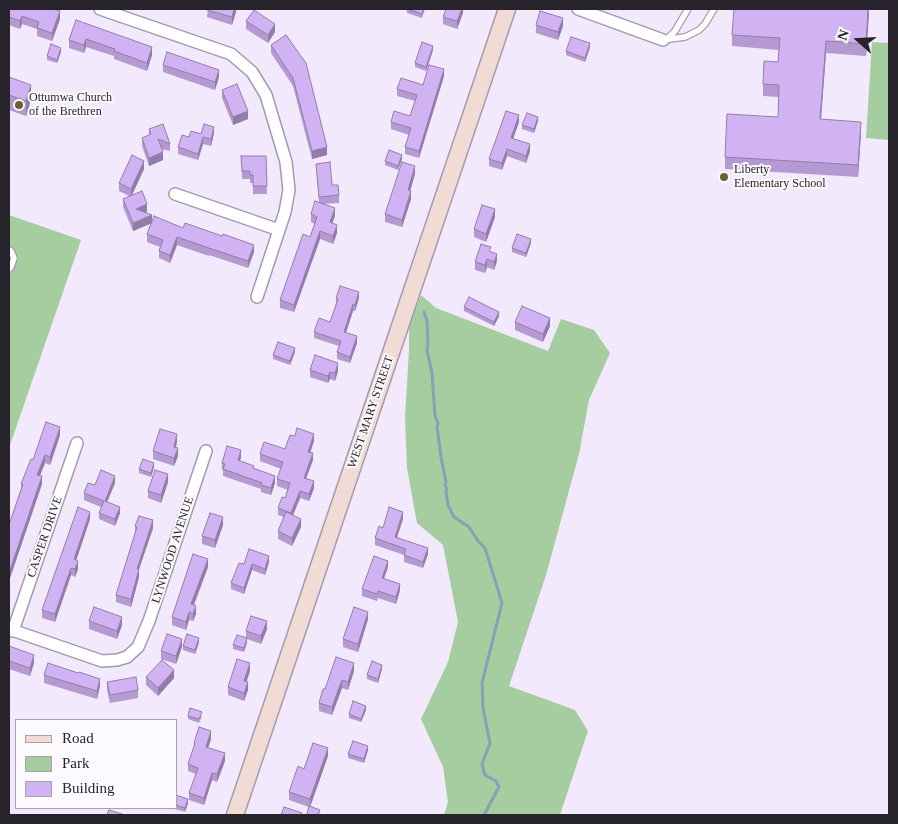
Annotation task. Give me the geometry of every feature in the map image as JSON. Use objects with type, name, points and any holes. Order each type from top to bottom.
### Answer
[{"type":"main road","name":"WEST MARY STREET","points":[[235,815],[508,9]]},
{"type":"street","points":[[100,9],[230,54],[252,72],[266,95],[286,162],[289,190],[285,212],[257,298]]},
{"type":"street","points":[[578,9],[665,40]]},
{"type":"street","points":[[175,194],[279,230]]},
{"type":"street","name":"CASPER DRIVE","points":[[11,630],[77,443]]},
{"type":"street","name":"LYNWOOD AVENUE","points":[[11,630],[102,661],[127,657],[138,647],[150,621],[206,451]]},
{"type":"lane","points":[[665,40],[675,31],[688,9]]},
{"type":"lane","points":[[665,40],[685,36],[699,30],[714,9]]},
{"type":"lane","points":[[9,250],[14,258],[9,269]]},
{"type":"green space","points":[[872,42],[889,43],[889,140],[866,138]]},
{"type":"green space","points":[[9,215],[81,240],[9,448]]},
{"type":"green space","points":[[421,295],[436,308],[548,351],[561,319],[594,330],[610,353],[589,400],[579,454],[546,575],[509,686],[575,710],[588,731],[560,815],[444,815],[448,802],[443,767],[421,719],[448,662],[458,622],[443,545],[417,523],[407,468],[405,417],[409,326]]},
{"type":"building","points":[[9,9],[52,9],[60,11],[52,33],[37,28],[39,22],[22,16],[20,21],[9,17]]},
{"type":"building","points":[[208,9],[234,9],[232,17]]},
{"type":"building","points":[[407,9],[423,9],[422,14]]},
{"type":"building","points":[[446,9],[462,9],[457,21],[443,17]]},
{"type":"building","name":"Liberty Elementary School","points":[[734,9],[868,9],[866,44],[826,41],[820,119],[861,122],[858,165],[725,157],[727,114],[778,117],[779,85],[763,84],[764,61],[778,62],[780,38],[732,35]]},
{"type":"building","points":[[254,10],[275,24],[268,35],[246,21]]},
{"type":"building","points":[[540,11],[563,18],[558,32],[536,25]]},
{"type":"building","points":[[76,20],[152,47],[147,63],[86,39],[84,45],[69,40]]},
{"type":"building","points":[[286,35],[306,63],[327,147],[312,151],[293,78],[271,45]]},
{"type":"building","points":[[571,37],[590,43],[585,58],[566,51]]},
{"type":"building","points":[[422,42],[433,46],[426,67],[415,63]]},
{"type":"building","points":[[51,44],[61,48],[57,60],[47,56]]},
{"type":"building","points":[[167,52],[219,70],[215,82],[163,65]]},
{"type":"building","points":[[429,65],[444,69],[419,151],[405,147],[411,128],[391,122],[394,111],[410,116],[417,95],[397,89],[401,78],[423,85]]},
{"type":"building","points":[[9,77],[31,85],[26,101],[9,95]]},
{"type":"building","points":[[237,84],[248,111],[233,117],[222,90]]},
{"type":"building","points":[[506,111],[519,115],[511,138],[530,144],[526,156],[507,149],[502,163],[489,159]]},
{"type":"building","points":[[527,113],[538,117],[534,129],[522,125]]},
{"type":"building","points":[[163,124],[170,144],[158,139],[163,152],[149,158],[142,138],[151,134],[149,129]]},
{"type":"building","points":[[204,124],[214,127],[211,139],[203,137],[198,154],[178,147],[182,135],[189,137],[191,131],[201,134]]},
{"type":"building","points":[[389,150],[402,155],[398,166],[385,161]]},
{"type":"building","points":[[132,155],[144,161],[131,189],[119,183]]},
{"type":"building","points":[[241,156],[266,156],[267,186],[253,186],[253,175],[250,175],[250,171],[242,171]]},
{"type":"building","points":[[330,162],[332,185],[338,185],[339,195],[319,197],[316,164]]},
{"type":"building","points":[[402,162],[415,166],[408,190],[411,191],[402,220],[385,214]]},
{"type":"building","points":[[142,191],[147,204],[136,209],[152,215],[133,223],[123,199]]},
{"type":"building","points":[[315,201],[335,208],[330,222],[337,225],[333,236],[320,231],[294,305],[280,300],[303,234],[310,237],[317,217],[311,214]]},
{"type":"building","points":[[482,205],[495,209],[486,234],[474,229]]},
{"type":"building","points":[[154,216],[183,228],[185,223],[254,245],[248,261],[177,237],[170,255],[159,251],[163,240],[147,234]]},
{"type":"building","points":[[517,234],[531,239],[526,253],[512,248]]},
{"type":"building","points":[[481,244],[491,247],[489,251],[497,254],[494,262],[487,259],[485,265],[475,262]]},
{"type":"building","points":[[340,286],[359,292],[344,332],[357,336],[350,357],[337,352],[341,341],[314,332],[319,318],[330,322],[338,299],[336,298]]},
{"type":"building","points":[[469,297],[499,312],[494,322],[464,307]]},
{"type":"building","points":[[522,306],[550,318],[543,334],[515,322]]},
{"type":"building","points":[[278,342],[295,348],[290,361],[273,355]]},
{"type":"building","points":[[315,355],[338,363],[335,373],[330,372],[328,376],[310,370]]},
{"type":"building","points":[[46,422],[60,427],[50,457],[45,455],[37,475],[42,476],[9,573],[9,521],[23,484],[21,484],[31,459],[33,460]]},
{"type":"building","points":[[297,428],[314,434],[308,452],[313,453],[304,478],[314,481],[309,494],[300,491],[291,513],[278,508],[282,497],[285,498],[290,483],[277,479],[283,462],[260,454],[264,442],[285,449],[290,435],[295,436]]},
{"type":"building","points":[[160,429],[177,434],[174,447],[178,448],[174,458],[153,451]]},
{"type":"building","points":[[227,446],[241,450],[238,460],[275,476],[271,488],[223,469],[225,464],[222,463]]},
{"type":"building","points":[[143,459],[154,463],[151,473],[139,469]]},
{"type":"building","points":[[101,470],[115,476],[105,501],[120,507],[115,519],[99,513],[104,501],[84,493],[88,483],[95,485]]},
{"type":"building","points":[[155,470],[168,474],[161,495],[148,491]]},
{"type":"building","points":[[78,507],[90,512],[74,559],[78,561],[75,569],[71,568],[55,614],[42,610]]},
{"type":"building","points":[[389,507],[403,512],[395,537],[428,548],[423,562],[404,555],[406,549],[375,538],[379,526],[383,528]]},
{"type":"building","points":[[286,512],[301,519],[292,538],[278,531]]},
{"type":"building","points":[[210,513],[223,517],[215,540],[202,536]]},
{"type":"building","points":[[139,516],[153,520],[137,569],[139,569],[131,599],[116,595]]},
{"type":"building","points":[[249,549],[269,556],[265,569],[252,564],[244,588],[231,583],[239,563],[244,564]]},
{"type":"building","points":[[193,554],[208,559],[191,604],[196,606],[193,614],[189,612],[186,622],[172,617]]},
{"type":"building","points":[[374,556],[388,561],[382,578],[400,584],[396,597],[378,591],[377,594],[362,589]]},
{"type":"building","points":[[94,607],[122,617],[117,631],[89,621]]},
{"type":"building","points":[[354,607],[368,612],[358,644],[343,639]]},
{"type":"building","points":[[251,616],[267,621],[261,636],[246,631]]},
{"type":"building","points":[[167,634],[182,639],[176,656],[161,651]]},
{"type":"building","points":[[187,634],[199,638],[195,650],[183,646]]},
{"type":"building","points":[[237,635],[247,638],[244,648],[233,645]]},
{"type":"building","points":[[9,646],[34,655],[30,668],[9,661]]},
{"type":"building","points":[[336,657],[354,663],[348,682],[342,680],[332,707],[319,703]]},
{"type":"building","points":[[237,659],[250,663],[244,681],[248,682],[244,693],[228,687]]},
{"type":"building","points":[[162,660],[174,670],[158,688],[146,677]]},
{"type":"building","points":[[372,661],[382,665],[378,679],[367,675]]},
{"type":"building","points":[[48,663],[100,679],[97,691],[44,675]]},
{"type":"building","points":[[136,677],[138,690],[110,695],[107,682]]},
{"type":"building","points":[[353,701],[366,706],[361,719],[349,714]]},
{"type":"building","points":[[190,708],[202,712],[199,719],[188,716]]},
{"type":"building","points":[[199,727],[211,731],[206,747],[225,753],[217,774],[212,773],[204,798],[189,793],[198,768],[188,764]]},
{"type":"building","points":[[353,741],[368,746],[364,759],[348,754]]},
{"type":"building","points":[[313,743],[328,748],[310,799],[289,792],[298,766],[304,769]]},
{"type":"building","points":[[178,796],[188,799],[185,808],[178,806]]},
{"type":"building","points":[[309,806],[320,810],[318,815],[307,814]]},
{"type":"building","points":[[284,807],[302,813],[301,815],[281,815]]},
{"type":"building","points":[[109,810],[125,815],[107,815]]},
{"type":"waterway","points":[[424,312],[427,321],[427,350],[432,373],[435,416],[438,423],[448,505],[454,517],[469,527],[485,548],[502,603],[482,683],[483,708],[490,743],[482,764],[485,775],[496,781],[499,787],[484,815]]},
{"type":"place","name":"Ottumwa Church of the Brethren","points":[[19,105]]},
{"type":"place","name":"Liberty Elementary School","points":[[724,177]]}]
